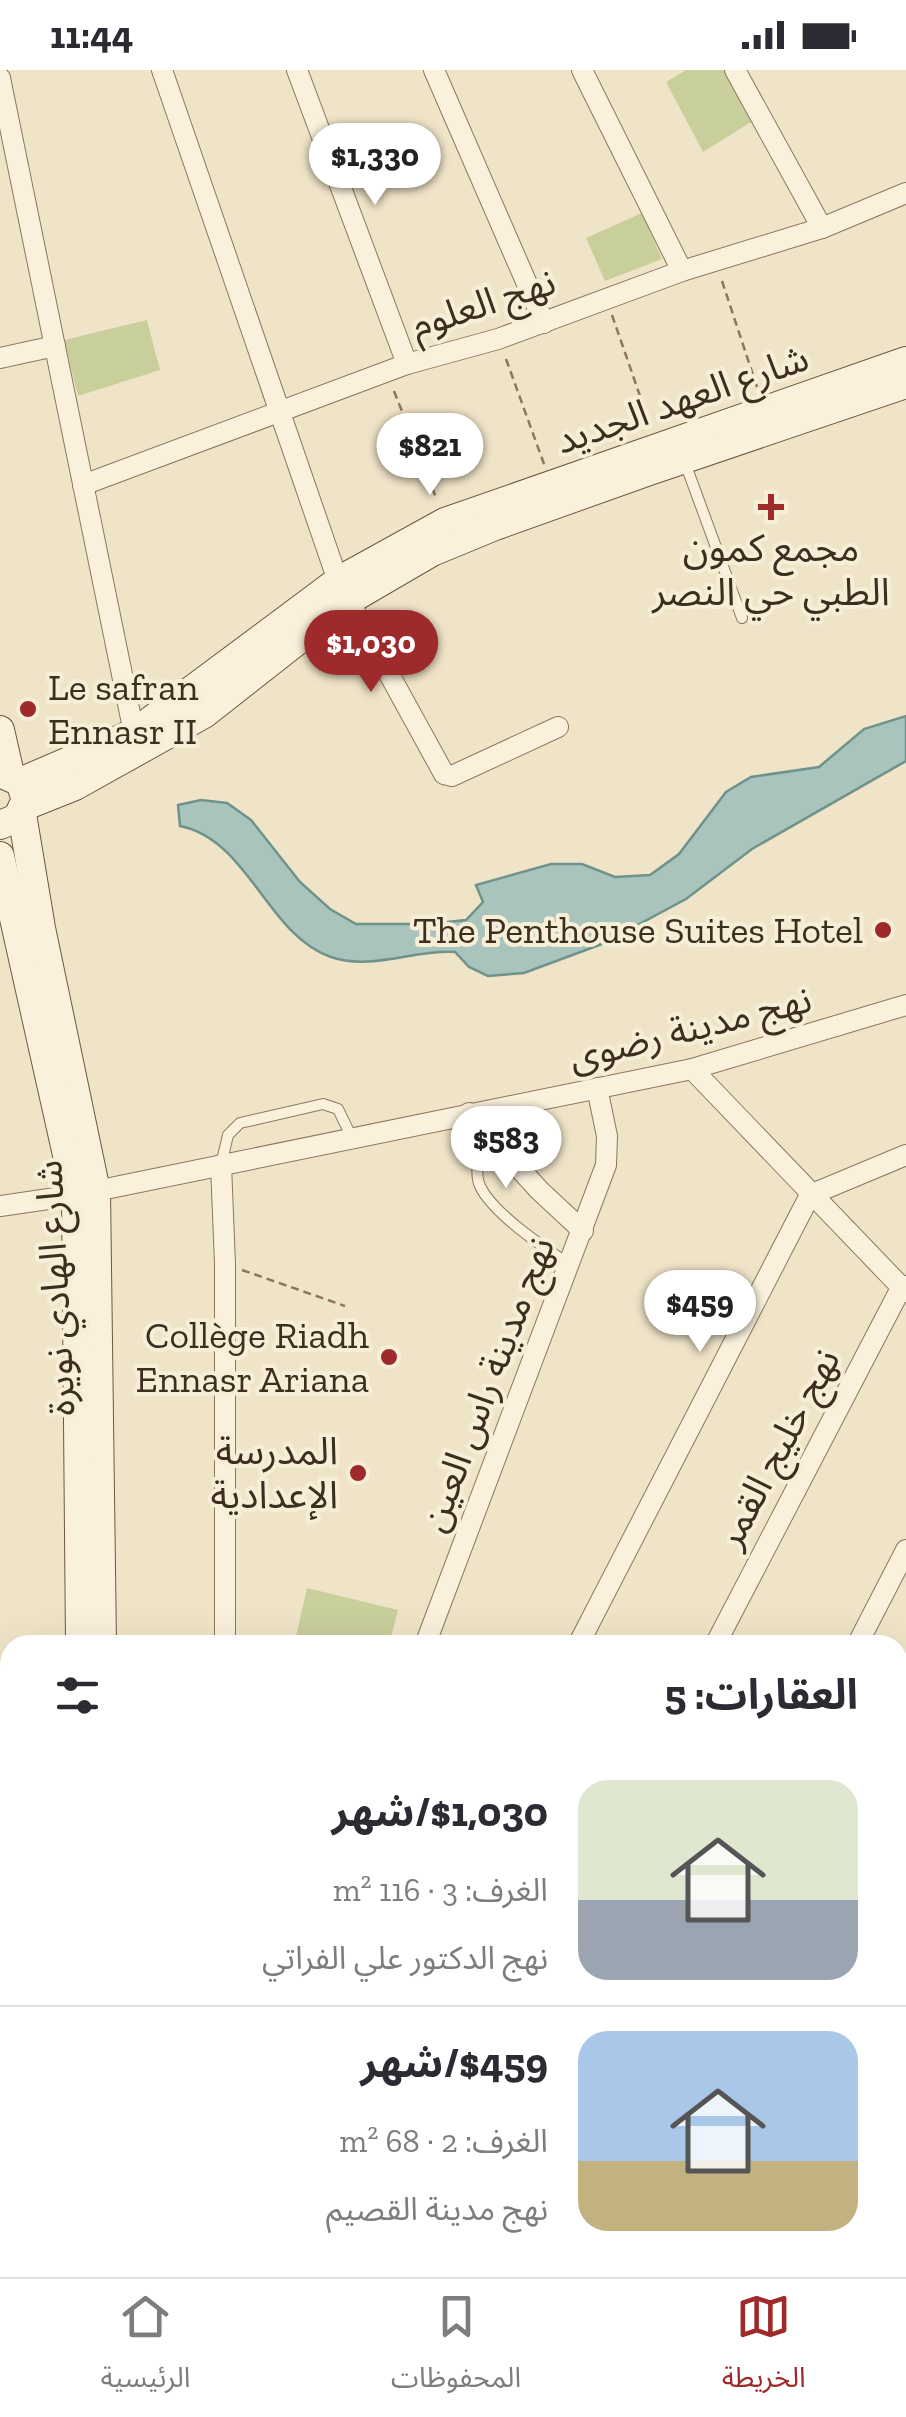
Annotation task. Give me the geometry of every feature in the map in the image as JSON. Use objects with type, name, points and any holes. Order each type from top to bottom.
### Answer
[{"type":"main road","name":"شارع العهد الجديد","points":[[13,796],[134,732],[445,522],[906,362]]},
{"type":"main road","name":"شارع العهد الجديد","points":[[13,796],[76,786],[204,714],[343,591],[391,574],[464,538],[906,384]]},
{"type":"main road","name":"شارع الهادي نويرة","points":[[0,730],[13,796],[30,935],[86,1193],[102,1635]]},
{"type":"main road","name":"شارع الهادي نويرة","points":[[0,856],[30,935]]},
{"type":"main road","name":"شارع الهادي نويرة","points":[[80,1635],[86,1193]]},
{"type":"street","points":[[162,70],[343,591],[444,774],[452,776],[558,727]]},
{"type":"street","points":[[297,70],[397,368]]},
{"type":"street","points":[[434,70],[544,323]]},
{"type":"street","points":[[582,70],[682,271]]},
{"type":"street","points":[[735,70],[822,228]]},
{"type":"street","points":[[0,78],[134,732]]},
{"type":"street","name":"نهج العلوم","points":[[83,485],[397,368],[498,339],[682,271],[822,228],[906,193]]},
{"type":"street","points":[[0,358],[55,346]]},
{"type":"street","name":"نهج مدينة رضوى","points":[[0,1206],[86,1193],[692,1069],[906,1005]]},
{"type":"street","points":[[692,1069],[904,1289]]},
{"type":"street","name":"نهج مدينة راس العين","points":[[429,1635],[583,1231],[608,1152],[597,1088]]},
{"type":"street","points":[[469,1113],[539,1190],[583,1231]]},
{"type":"street","points":[[583,1635],[810,1195],[906,1155]]},
{"type":"street","points":[[221,1165],[225,1264],[225,1635]]},
{"type":"street","name":"نهج خليج القمر","points":[[720,1635],[904,1289]]},
{"type":"street","points":[[862,1635],[906,1550]]},
{"type":"lane","points":[[684,459],[742,618]]},
{"type":"lane","points":[[221,1165],[228,1135],[240,1123],[323,1104],[338,1109],[352,1139]]},
{"type":"lane","points":[[484,1129],[478,1169],[480,1186],[510,1220],[570,1265]]},
{"type":"path","points":[[716,260],[765,411]]},
{"type":"path","points":[[606,299],[657,446]]},
{"type":"path","points":[[498,339],[551,484]]},
{"type":"path","points":[[397,368],[445,522]]},
{"type":"path","points":[[225,1264],[345,1306]]},
{"type":"green space","points":[[686,70],[729,70],[756,119],[703,152],[666,82]]},
{"type":"green space","points":[[642,213],[662,259],[605,281],[586,238]]},
{"type":"green space","points":[[147,320],[160,370],[78,396],[64,340]]},
{"type":"green space","points":[[307,1588],[398,1610],[392,1635],[296,1635]]},
{"type":"water","points":[[906,716],[906,761],[752,849],[686,899],[602,944],[524,973],[488,976],[469,967],[455,952],[362,962],[331,957],[309,946],[290,929],[224,849],[204,835],[180,826],[178,805],[201,800],[227,803],[251,820],[300,882],[330,909],[356,924],[466,920],[483,902],[476,885],[551,864],[582,864],[615,877],[650,875],[679,854],[726,792],[751,777],[819,767],[864,729]]},
{"type":"place","name":"مجمع كمون الطبي حي النصر","points":[[771,507]]},
{"type":"place","name":"Le safran Ennasr II","points":[[28,709]]},
{"type":"place","name":"The Penthouse Suites Hotel","points":[[883,930]]},
{"type":"place","name":"Collège Riadh Ennasr Ariana","points":[[389,1357]]},
{"type":"place","name":"المدرسة الإعدادية","points":[[358,1473]]}]
